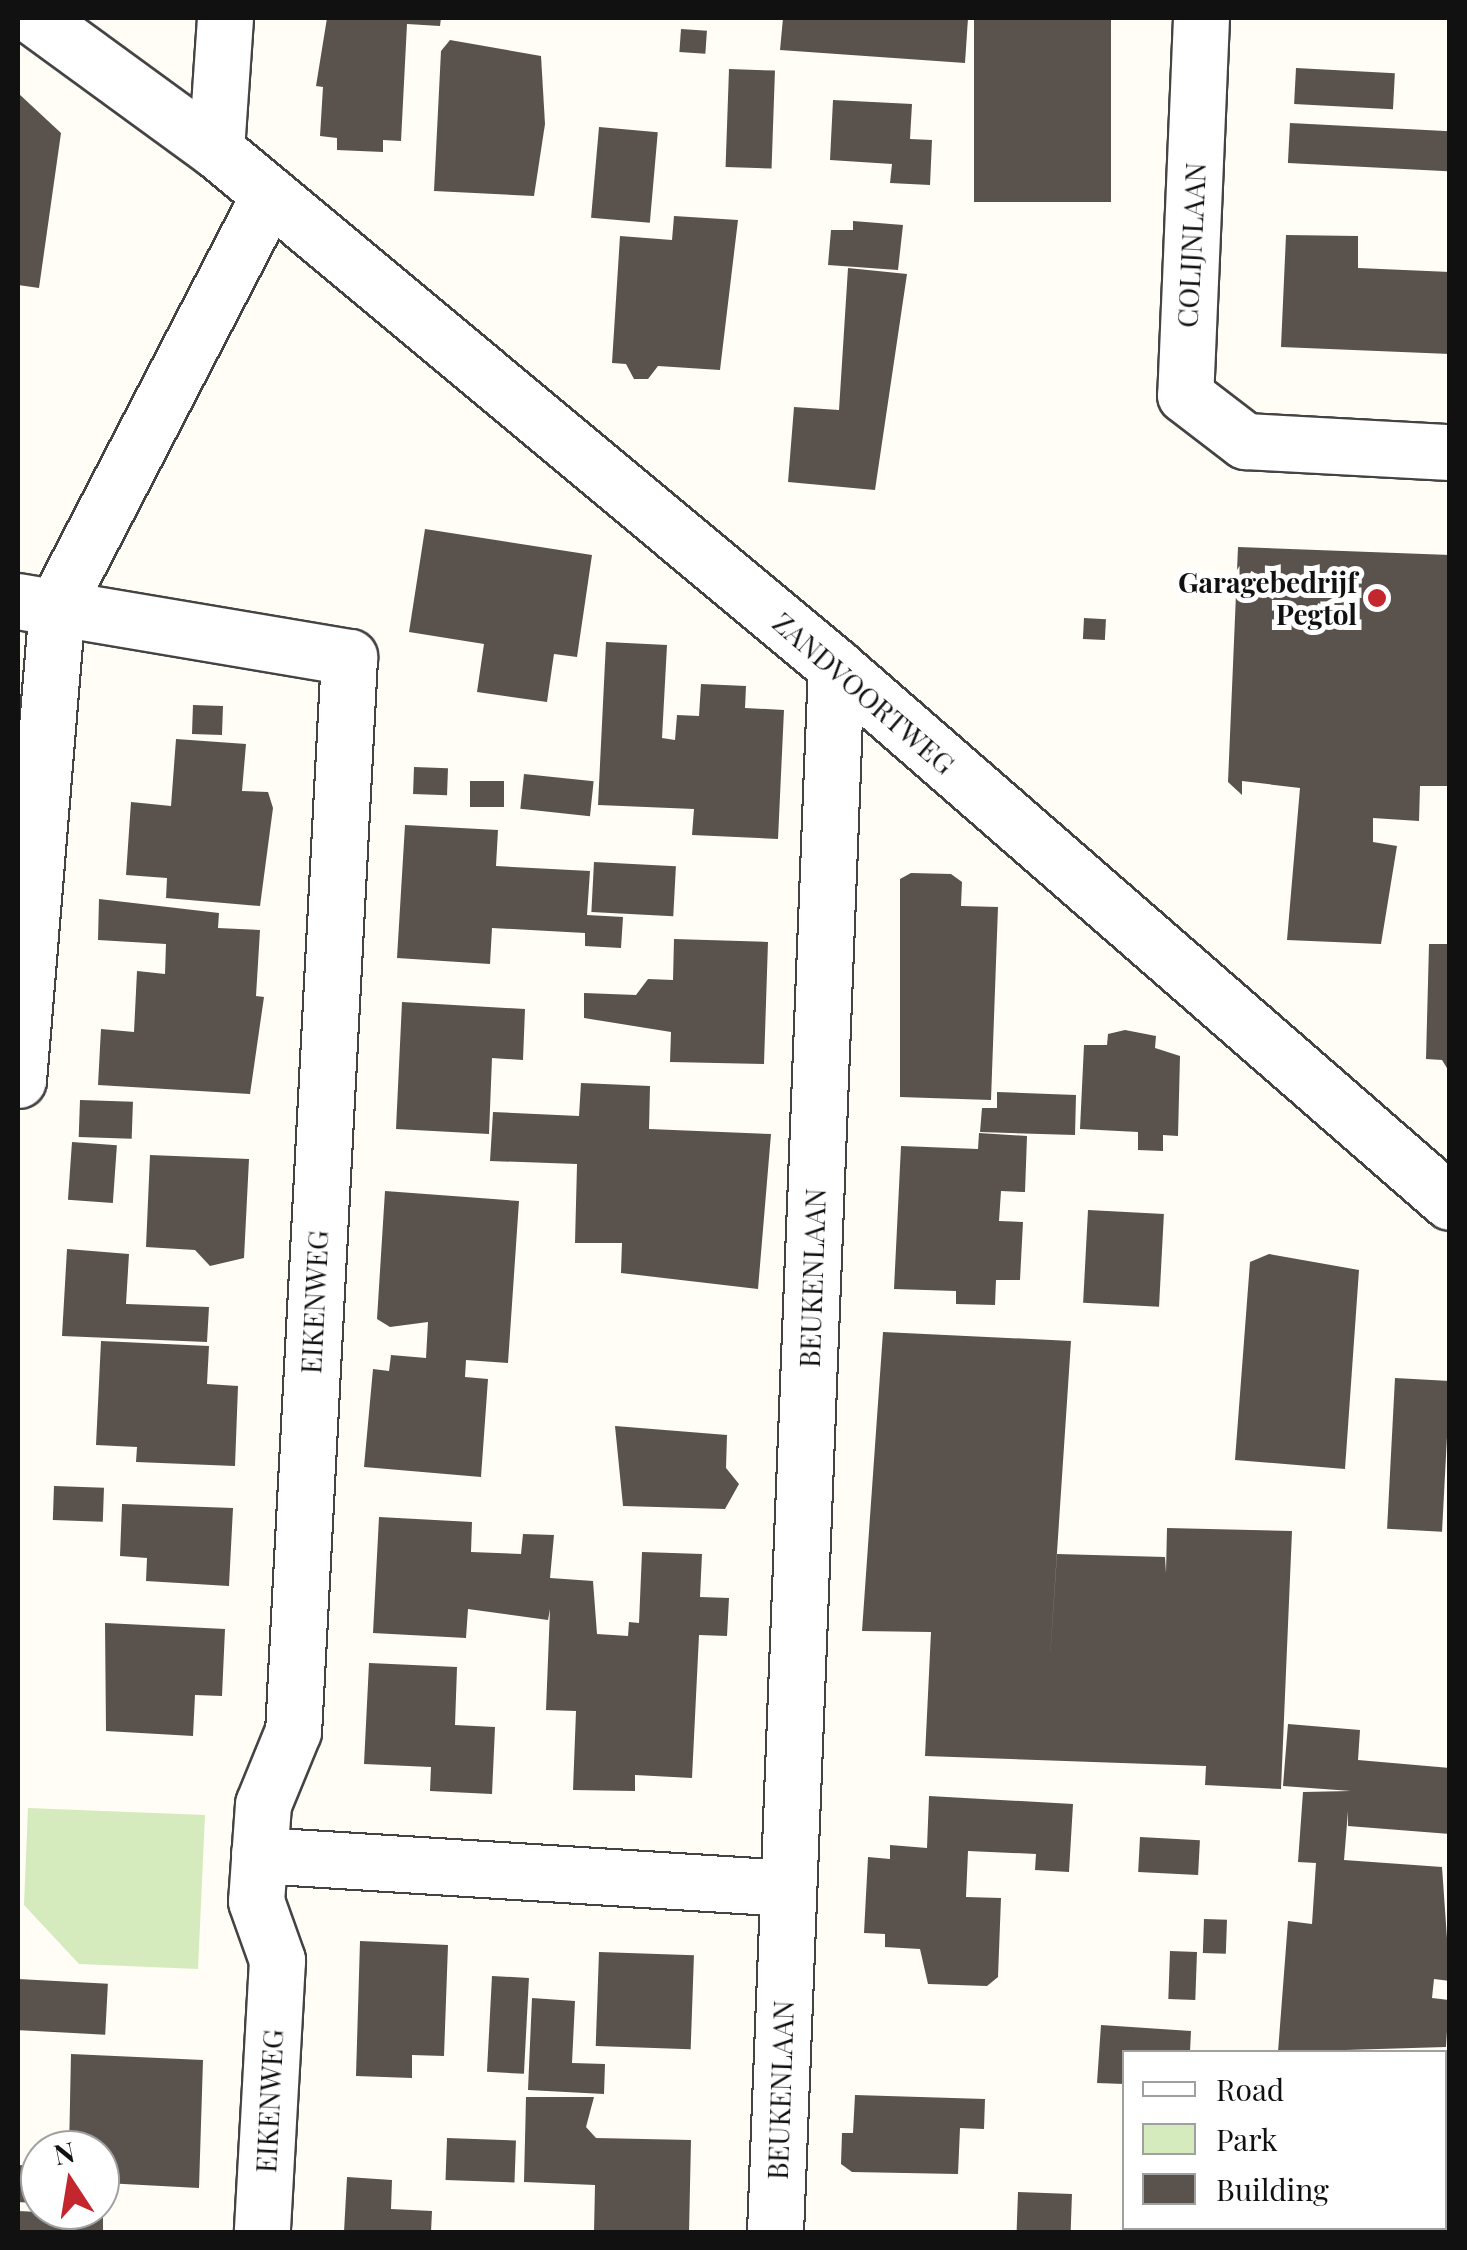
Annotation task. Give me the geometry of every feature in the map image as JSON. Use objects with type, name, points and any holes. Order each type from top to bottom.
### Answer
[{"type":"street","name":"ZANDVOORTWEG","points":[[35,18],[216,150],[836,667],[1450,1202]]},
{"type":"street","points":[[216,150],[225,18]]},
{"type":"street","name":"COLIJNLAAN","points":[[1201,18],[1184,395],[1246,442],[1450,452]]},
{"type":"street","points":[[18,1080],[37,602],[269,195]]},
{"type":"street","name":"EIKENWEG","points":[[37,602],[349,657],[293,1731],[262,1804],[256,1901],[277,1960],[262,2232]]},
{"type":"street","name":"BEUKENLAAN","points":[[775,2232],[836,667]]},
{"type":"street","points":[[259,1856],[788,1888]]},
{"type":"green space","points":[[28,1808],[205,1815],[198,1969],[79,1964],[24,1905]]},
{"type":"building","points":[[327,18],[441,18],[440,26],[407,24],[401,141],[383,140],[383,152],[337,150],[337,138],[320,136],[323,87],[316,86]]},
{"type":"building","points":[[783,18],[968,18],[965,63],[780,50]]},
{"type":"building","points":[[974,18],[1111,18],[1111,202],[974,202]]},
{"type":"building","points":[[681,29],[707,31],[705,54],[679,52]]},
{"type":"building","points":[[450,40],[541,56],[545,124],[534,196],[434,191],[441,51]]},
{"type":"building","points":[[1296,68],[1395,73],[1393,109],[1294,104]]},
{"type":"building","points":[[729,69],[775,71],[772,169],[726,167]]},
{"type":"building","points":[[18,93],[61,133],[39,288],[18,285]]},
{"type":"building","points":[[833,100],[912,104],[910,139],[932,140],[930,185],[890,183],[892,164],[830,160]]},
{"type":"building","points":[[1290,123],[1450,131],[1448,171],[1288,163]]},
{"type":"building","points":[[599,127],[658,132],[650,223],[591,218]]},
{"type":"building","points":[[674,216],[738,220],[720,370],[658,366],[648,379],[634,379],[626,364],[612,363],[620,236],[672,240]]},
{"type":"building","points":[[853,221],[903,225],[898,270],[828,265],[831,230],[853,230]]},
{"type":"building","points":[[1286,235],[1358,236],[1358,268],[1450,272],[1450,354],[1281,347]]},
{"type":"building","points":[[848,268],[907,274],[875,490],[788,482],[794,407],[839,410]]},
{"type":"building","points":[[425,529],[592,555],[577,657],[554,654],[547,702],[477,692],[484,644],[409,632]]},
{"type":"building","points":[[1238,547],[1450,555],[1450,786],[1420,786],[1419,821],[1373,818],[1373,842],[1397,846],[1381,944],[1287,940],[1300,788],[1242,781],[1242,795],[1228,782]]},
{"type":"building","points":[[1084,618],[1106,619],[1105,640],[1083,639]]},
{"type":"building","points":[[606,642],[667,645],[662,738],[675,740],[677,715],[699,716],[701,684],[746,686],[745,708],[784,710],[778,839],[692,835],[694,809],[598,805]]},
{"type":"building","points":[[193,705],[223,706],[222,735],[192,734]]},
{"type":"building","points":[[176,739],[246,744],[242,791],[268,792],[273,808],[260,906],[166,898],[167,878],[126,875],[131,802],[171,806]]},
{"type":"building","points":[[414,767],[448,768],[447,795],[413,794]]},
{"type":"building","points":[[524,774],[594,781],[590,816],[520,809]]},
{"type":"building","points":[[470,781],[504,781],[504,807],[470,807]]},
{"type":"building","points":[[405,825],[498,830],[496,866],[590,871],[587,915],[623,917],[621,948],[585,946],[585,933],[492,928],[490,964],[397,958]]},
{"type":"building","points":[[594,862],[676,866],[673,916],[591,912]]},
{"type":"building","points":[[911,873],[951,874],[962,882],[961,906],[998,907],[991,1100],[900,1097],[900,879]]},
{"type":"building","points":[[99,899],[219,913],[218,928],[260,930],[256,996],[264,997],[250,1094],[98,1085],[101,1029],[134,1032],[137,971],[165,974],[166,944],[98,940]]},
{"type":"building","points":[[674,939],[768,942],[764,1064],[670,1062],[671,1032],[584,1018],[584,993],[636,995],[648,979],[673,980]]},
{"type":"building","points":[[1429,944],[1450,944],[1450,1073],[1442,1060],[1426,1059]]},
{"type":"building","points":[[402,1002],[525,1009],[523,1060],[492,1058],[489,1134],[396,1129]]},
{"type":"building","points":[[1125,1030],[1156,1036],[1155,1048],[1180,1056],[1178,1136],[1163,1135],[1163,1151],[1138,1150],[1138,1132],[1080,1129],[1084,1045],[1107,1045],[1108,1034]]},
{"type":"building","points":[[581,1083],[650,1086],[649,1129],[771,1134],[758,1289],[621,1273],[622,1243],[575,1243],[577,1164],[490,1161],[493,1112],[579,1116]]},
{"type":"building","points":[[997,1092],[1076,1095],[1075,1135],[980,1132],[982,1108],[997,1108]]},
{"type":"building","points":[[80,1100],[133,1102],[132,1139],[79,1137]]},
{"type":"building","points":[[979,1133],[1027,1136],[1025,1192],[1001,1191],[999,1221],[1023,1222],[1020,1280],[996,1280],[995,1305],[956,1304],[956,1291],[894,1289],[901,1146],[978,1149]]},
{"type":"building","points":[[72,1142],[117,1145],[113,1203],[68,1200]]},
{"type":"building","points":[[150,1155],[249,1159],[244,1258],[210,1266],[195,1250],[146,1247]]},
{"type":"building","points":[[385,1191],[519,1201],[508,1363],[466,1360],[465,1377],[488,1379],[481,1477],[364,1467],[373,1369],[389,1371],[391,1355],[426,1358],[428,1322],[390,1327],[377,1319]]},
{"type":"building","points":[[1088,1210],[1164,1214],[1159,1307],[1083,1303]]},
{"type":"building","points":[[67,1249],[129,1254],[126,1304],[209,1307],[207,1342],[62,1336]]},
{"type":"building","points":[[1269,1254],[1359,1270],[1345,1469],[1235,1460],[1250,1262]]},
{"type":"building","points":[[883,1332],[1071,1341],[1049,1673],[1057,1554],[1165,1557],[1166,1573],[1167,1528],[1292,1531],[1281,1789],[1205,1785],[1206,1766],[925,1756],[931,1632],[862,1631]]},
{"type":"building","points":[[101,1341],[209,1346],[207,1384],[238,1386],[235,1466],[136,1462],[137,1447],[96,1445]]},
{"type":"building","points":[[1395,1378],[1450,1381],[1442,1532],[1387,1529]]},
{"type":"building","points":[[615,1426],[727,1435],[726,1468],[739,1484],[725,1509],[623,1506]]},
{"type":"building","points":[[54,1486],[104,1488],[103,1522],[53,1520]]},
{"type":"building","points":[[122,1504],[233,1508],[229,1586],[146,1581],[147,1558],[120,1556]]},
{"type":"building","points":[[379,1517],[472,1522],[471,1552],[521,1554],[523,1534],[554,1535],[550,1578],[593,1581],[597,1634],[628,1636],[629,1622],[639,1623],[642,1552],[702,1554],[700,1597],[729,1598],[727,1636],[699,1635],[692,1778],[635,1775],[635,1791],[573,1790],[576,1711],[546,1710],[550,1609],[548,1620],[468,1609],[466,1638],[373,1633]]},
{"type":"building","points":[[105,1623],[225,1629],[222,1696],[195,1695],[193,1736],[106,1731]]},
{"type":"building","points":[[369,1663],[457,1667],[455,1725],[495,1727],[492,1794],[430,1791],[431,1767],[364,1764]]},
{"type":"building","points":[[1288,1724],[1360,1730],[1358,1760],[1450,1768],[1450,1834],[1348,1826],[1348,1811],[1344,1860],[1442,1867],[1450,1981],[1434,1979],[1432,1998],[1449,2000],[1446,2047],[1278,2050],[1288,1921],[1312,1924],[1316,1863],[1298,1862],[1303,1792],[1351,1791],[1283,1786]]},
{"type":"building","points":[[929,1796],[1073,1804],[1069,1872],[1035,1870],[1036,1854],[968,1851],[966,1897],[1001,1898],[998,1977],[987,1986],[928,1984],[920,1949],[885,1947],[885,1934],[864,1933],[868,1857],[890,1859],[890,1845],[927,1848]]},
{"type":"building","points":[[1140,1837],[1200,1840],[1198,1875],[1138,1872]]},
{"type":"building","points":[[1204,1919],[1227,1920],[1226,1954],[1203,1953]]},
{"type":"building","points":[[360,1941],[448,1945],[444,2056],[412,2055],[412,2078],[356,2076]]},
{"type":"building","points":[[1170,1951],[1197,1952],[1195,2000],[1168,1999]]},
{"type":"building","points":[[599,1952],[694,1955],[691,2049],[596,2046]]},
{"type":"building","points":[[492,1976],[529,1978],[524,2074],[487,2072]]},
{"type":"building","points":[[18,1979],[108,1984],[105,2035],[18,2030]]},
{"type":"building","points":[[532,1998],[575,2001],[572,2063],[605,2064],[604,2094],[528,2090]]},
{"type":"building","points":[[1101,2025],[1191,2031],[1190,2050],[1122,2050],[1122,2084],[1097,2083]]},
{"type":"building","points":[[71,2054],[203,2060],[199,2188],[120,2184],[120,2130],[69,2130]]},
{"type":"building","points":[[855,2095],[985,2099],[984,2129],[960,2128],[958,2174],[852,2172],[841,2164],[842,2133],[853,2133]]},
{"type":"building","points":[[526,2097],[594,2097],[586,2127],[596,2138],[691,2140],[689,2232],[594,2232],[595,2185],[524,2182]]},
{"type":"building","points":[[447,2138],[516,2140],[514,2182],[446,2180]]},
{"type":"building","points":[[20,2165],[20,2202],[18,2202]]},
{"type":"building","points":[[347,2177],[392,2180],[391,2209],[432,2211],[431,2232],[344,2232]]},
{"type":"building","points":[[1018,2192],[1072,2194],[1071,2232],[1017,2232]]},
{"type":"building","points":[[18,2211],[20,2230],[103,2230],[103,2232],[18,2232]]},
{"type":"building","points":[[1132,2230],[1173,2230],[1173,2232]]},
{"type":"place","name":"Garagebedrijf Pegtol","points":[[1377,598]]}]
